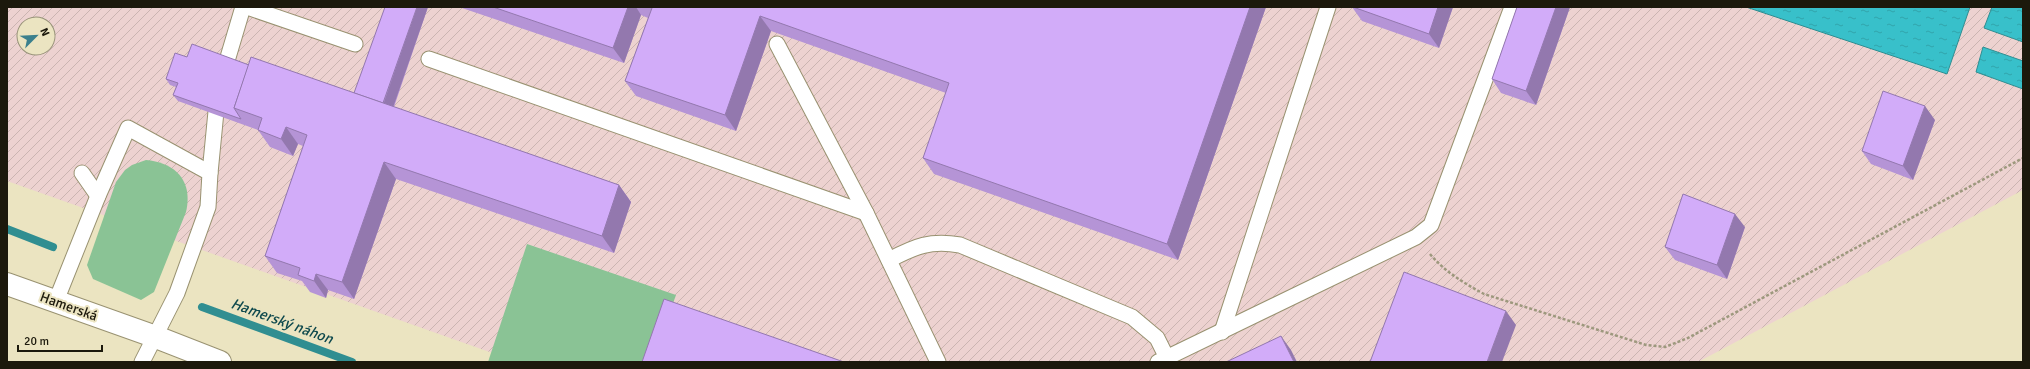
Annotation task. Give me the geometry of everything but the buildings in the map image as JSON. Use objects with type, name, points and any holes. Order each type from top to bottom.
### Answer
[{"type":"street","name":"Hamerská","points":[[7,284],[156,337],[220,362]]},
{"type":"lane","points":[[142,362],[177,293],[208,207],[218,91],[243,7]]},
{"type":"lane","points":[[247,7],[355,44]]},
{"type":"lane","points":[[1222,332],[1328,7]]},
{"type":"lane","points":[[889,260],[916,246],[943,242],[960,245],[1132,316],[1157,338],[1163,360],[1416,237],[1431,225],[1512,7]]},
{"type":"lane","points":[[777,44],[866,213],[938,362]]},
{"type":"lane","points":[[429,59],[866,213]]},
{"type":"lane","points":[[56,301],[98,196],[122,126],[210,173]]},
{"type":"lane","points":[[82,173],[98,196]]},
{"type":"path","points":[[1416,237],[1440,265],[1460,281],[1484,294],[1646,345],[1665,347],[1688,338],[2023,158]]},
{"type":"shaded area","points":[[7,7],[2023,7],[2023,190],[1698,362],[518,362],[7,181]]},
{"type":"green space","points":[[146,160],[166,165],[174,170],[185,183],[188,201],[186,212],[154,292],[141,300],[93,279],[87,265],[116,182],[125,170],[132,165]]},
{"type":"green space","points":[[527,244],[676,295],[652,362],[488,362]]},
{"type":"water","points":[[1746,7],[1970,7],[1947,74]]},
{"type":"water","points":[[1992,7],[2023,7],[2023,42],[1984,28]]},
{"type":"water","points":[[1983,47],[2023,61],[2023,89],[1976,72]]},
{"type":"waterway","name":"Hamerský náhon","points":[[7,229],[53,247]]},
{"type":"waterway","name":"Hamerský náhon","points":[[202,307],[352,362]]}]
